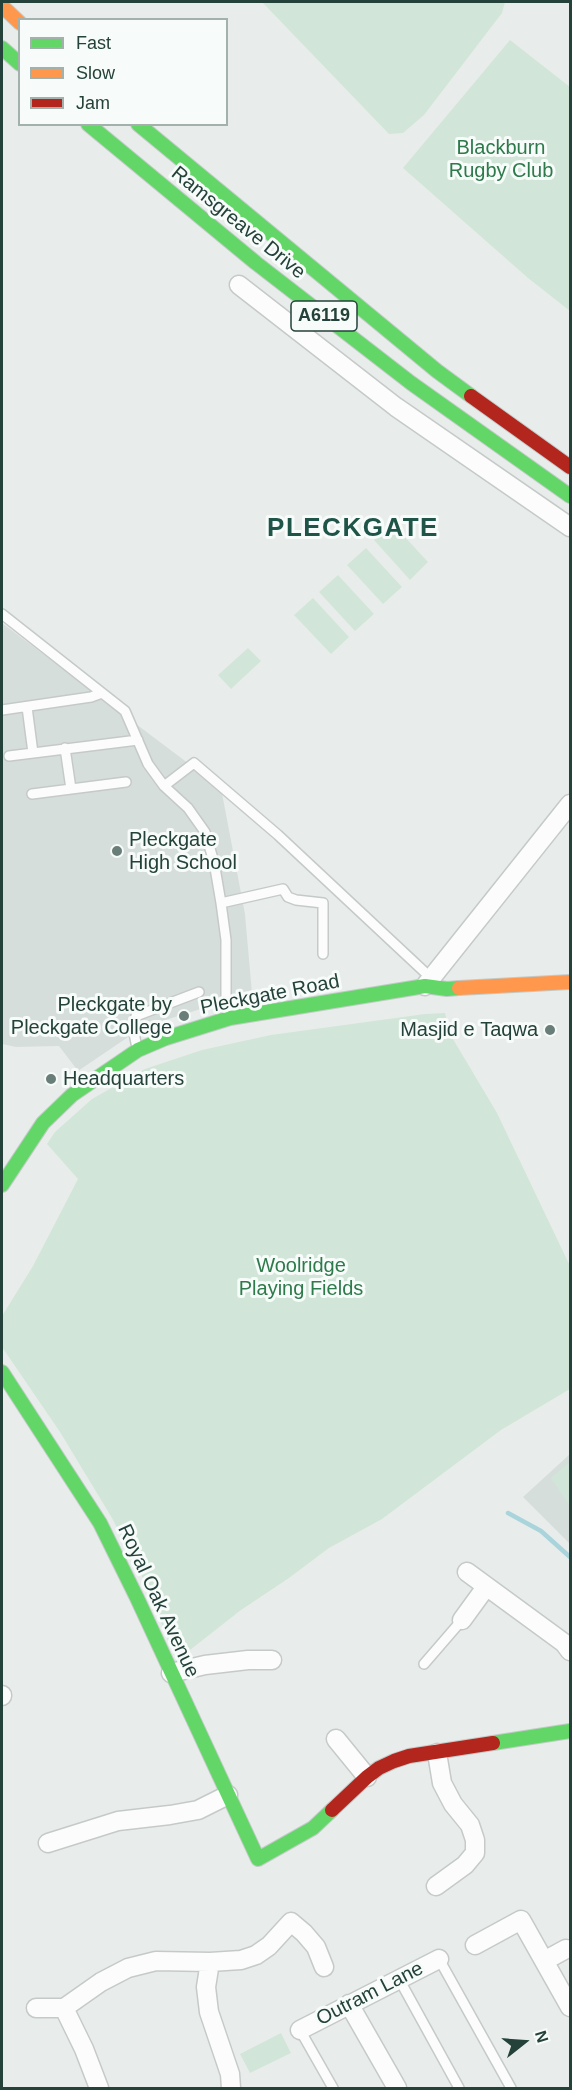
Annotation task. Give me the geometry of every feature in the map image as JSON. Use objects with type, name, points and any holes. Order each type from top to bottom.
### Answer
[{"type":"main road","points":[[2,6],[18,20]]},
{"type":"main road","points":[[2,48],[18,62]]},
{"type":"main road","name":"Ramsgreave Drive","points":[[90,126],[256,264],[403,377],[570,496]]},
{"type":"main road","name":"Ramsgreave Drive","points":[[141,126],[282,235],[417,356],[570,467]]},
{"type":"main road","name":"Pleckgate Road","points":[[2,1185],[43,1124],[89,1082],[138,1050],[166,1038],[230,1018],[428,982],[447,989],[570,982]]},
{"type":"main road","name":"Royal Oak Avenue","points":[[2,1371],[100,1523],[258,1858],[291,1842],[320,1823],[367,1777]]},
{"type":"main road","points":[[367,1777],[379,1768],[401,1758],[570,1731]]},
{"type":"street","points":[[239,285],[387,400],[570,527]]},
{"type":"street","points":[[387,400],[417,356]]},
{"type":"street","points":[[428,982],[570,804]]},
{"type":"street","points":[[467,1572],[564,1643],[570,1651]]},
{"type":"street","points":[[462,1620],[486,1587]]},
{"type":"street","points":[[171,1673],[205,1665],[272,1660]]},
{"type":"street","points":[[336,1738],[367,1777]]},
{"type":"street","points":[[436,1886],[465,1865],[475,1853],[475,1840],[470,1825],[453,1804],[442,1782],[437,1753]]},
{"type":"street","points":[[48,1843],[118,1821],[198,1810],[228,1795]]},
{"type":"street","points":[[475,1945],[521,1920],[570,2007]]},
{"type":"street","points":[[36,2008],[64,2008],[101,1982],[128,1968],[156,1961],[210,1962],[241,1960],[256,1955],[269,1946],[291,1923],[316,1947],[324,1966]]},
{"type":"street","points":[[544,1961],[566,1949]]},
{"type":"street","name":"Outram Lane","points":[[300,2030],[439,1959]]},
{"type":"street","points":[[210,1962],[206,1987],[209,2012],[230,2074],[231,2088]]},
{"type":"street","points":[[349,2004],[397,2088]]},
{"type":"street","points":[[64,2008],[84,2049],[99,2088]]},
{"type":"lane","points":[[2,614],[125,711],[148,764],[164,786],[188,808],[205,832],[214,862],[226,940],[226,1000],[230,1018]]},
{"type":"lane","points":[[2,710],[91,698],[102,693]]},
{"type":"lane","points":[[27,707],[33,753]]},
{"type":"lane","points":[[9,756],[138,740]]},
{"type":"lane","points":[[65,748],[71,789]]},
{"type":"lane","points":[[164,786],[194,763],[278,835],[428,982]]},
{"type":"lane","points":[[32,794],[126,782]]},
{"type":"lane","points":[[221,903],[283,889],[288,897],[296,900],[323,903],[322,954]]},
{"type":"lane","points":[[138,1050],[133,1028],[136,1016],[199,992]]},
{"type":"lane","points":[[424,1664],[462,1620]]},
{"type":"lane","points":[[439,1959],[511,2088]]},
{"type":"lane","points":[[399,1980],[459,2088]]},
{"type":"lane","points":[[300,2030],[333,2088]]},
{"type":"shaded area","name":"Pleckgate High School","points":[[2,623],[221,788],[245,914],[252,993],[143,1027],[78,1071],[59,1046],[16,1047],[2,1044]]},
{"type":"shaded area","points":[[570,1454],[570,1544],[523,1497]]},
{"type":"green space","points":[[262,2],[505,2],[502,13],[424,115],[403,133],[389,134]]},
{"type":"green space","name":"Blackburn Rugby Club","points":[[510,40],[570,87],[570,311],[528,278],[403,168]]},
{"type":"green space","points":[[392,523],[428,562],[410,580],[374,540]]},
{"type":"green space","points":[[366,548],[402,587],[383,604],[347,565]]},
{"type":"green space","points":[[338,575],[374,614],[355,631],[319,592]]},
{"type":"green space","points":[[313,598],[349,637],[331,654],[294,615]]},
{"type":"green space","points":[[248,648],[261,661],[231,689],[218,675]]},
{"type":"green space","name":"Woolridge Playing Fields","points":[[445,1013],[450,1034],[497,1113],[570,1266],[570,1389],[501,1430],[382,1519],[329,1548],[241,1610],[176,1661],[147,1586],[112,1518],[60,1432],[2,1347],[2,1316],[33,1266],[78,1179],[47,1144],[55,1132],[92,1099],[145,1069],[202,1050],[271,1035]]},
{"type":"green space","points":[[570,1462],[570,1506],[551,1478]]},
{"type":"green space","points":[[281,2033],[291,2053],[250,2073],[240,2054]]},
{"type":"waterway","points":[[508,1513],[541,1531],[570,1557]]},
{"type":"traffic: fast","points":[[2,48],[18,62]]},
{"type":"traffic: fast","points":[[90,126],[256,263],[411,383],[570,496]]},
{"type":"traffic: fast","points":[[140,126],[437,371],[471,396]]},
{"type":"traffic: fast","points":[[2,1185],[43,1123],[72,1095],[138,1050],[166,1038],[230,1018],[425,986],[459,988]]},
{"type":"traffic: fast","points":[[2,1372],[100,1523],[258,1859],[313,1828],[332,1810]]},
{"type":"traffic: fast","points":[[493,1743],[570,1731]]},
{"type":"traffic: slow","points":[[2,6],[18,21]]},
{"type":"traffic: slow","points":[[459,988],[570,982]]},
{"type":"traffic: jam","points":[[471,396],[570,467]]},
{"type":"traffic: jam","points":[[332,1810],[367,1777],[394,1761],[409,1756],[493,1743]]},
{"type":"place","name":"Pleckgate High School","points":[[117,851]]},
{"type":"place","name":"Pleckgate by Pleckgate College","points":[[184,1016]]},
{"type":"place","name":"Masjid e Taqwa","points":[[550,1030]]},
{"type":"place","name":"Headquarters","points":[[51,1079]]},
{"type":"district","name":"PLECKGATE","points":[[353,529]]}]
